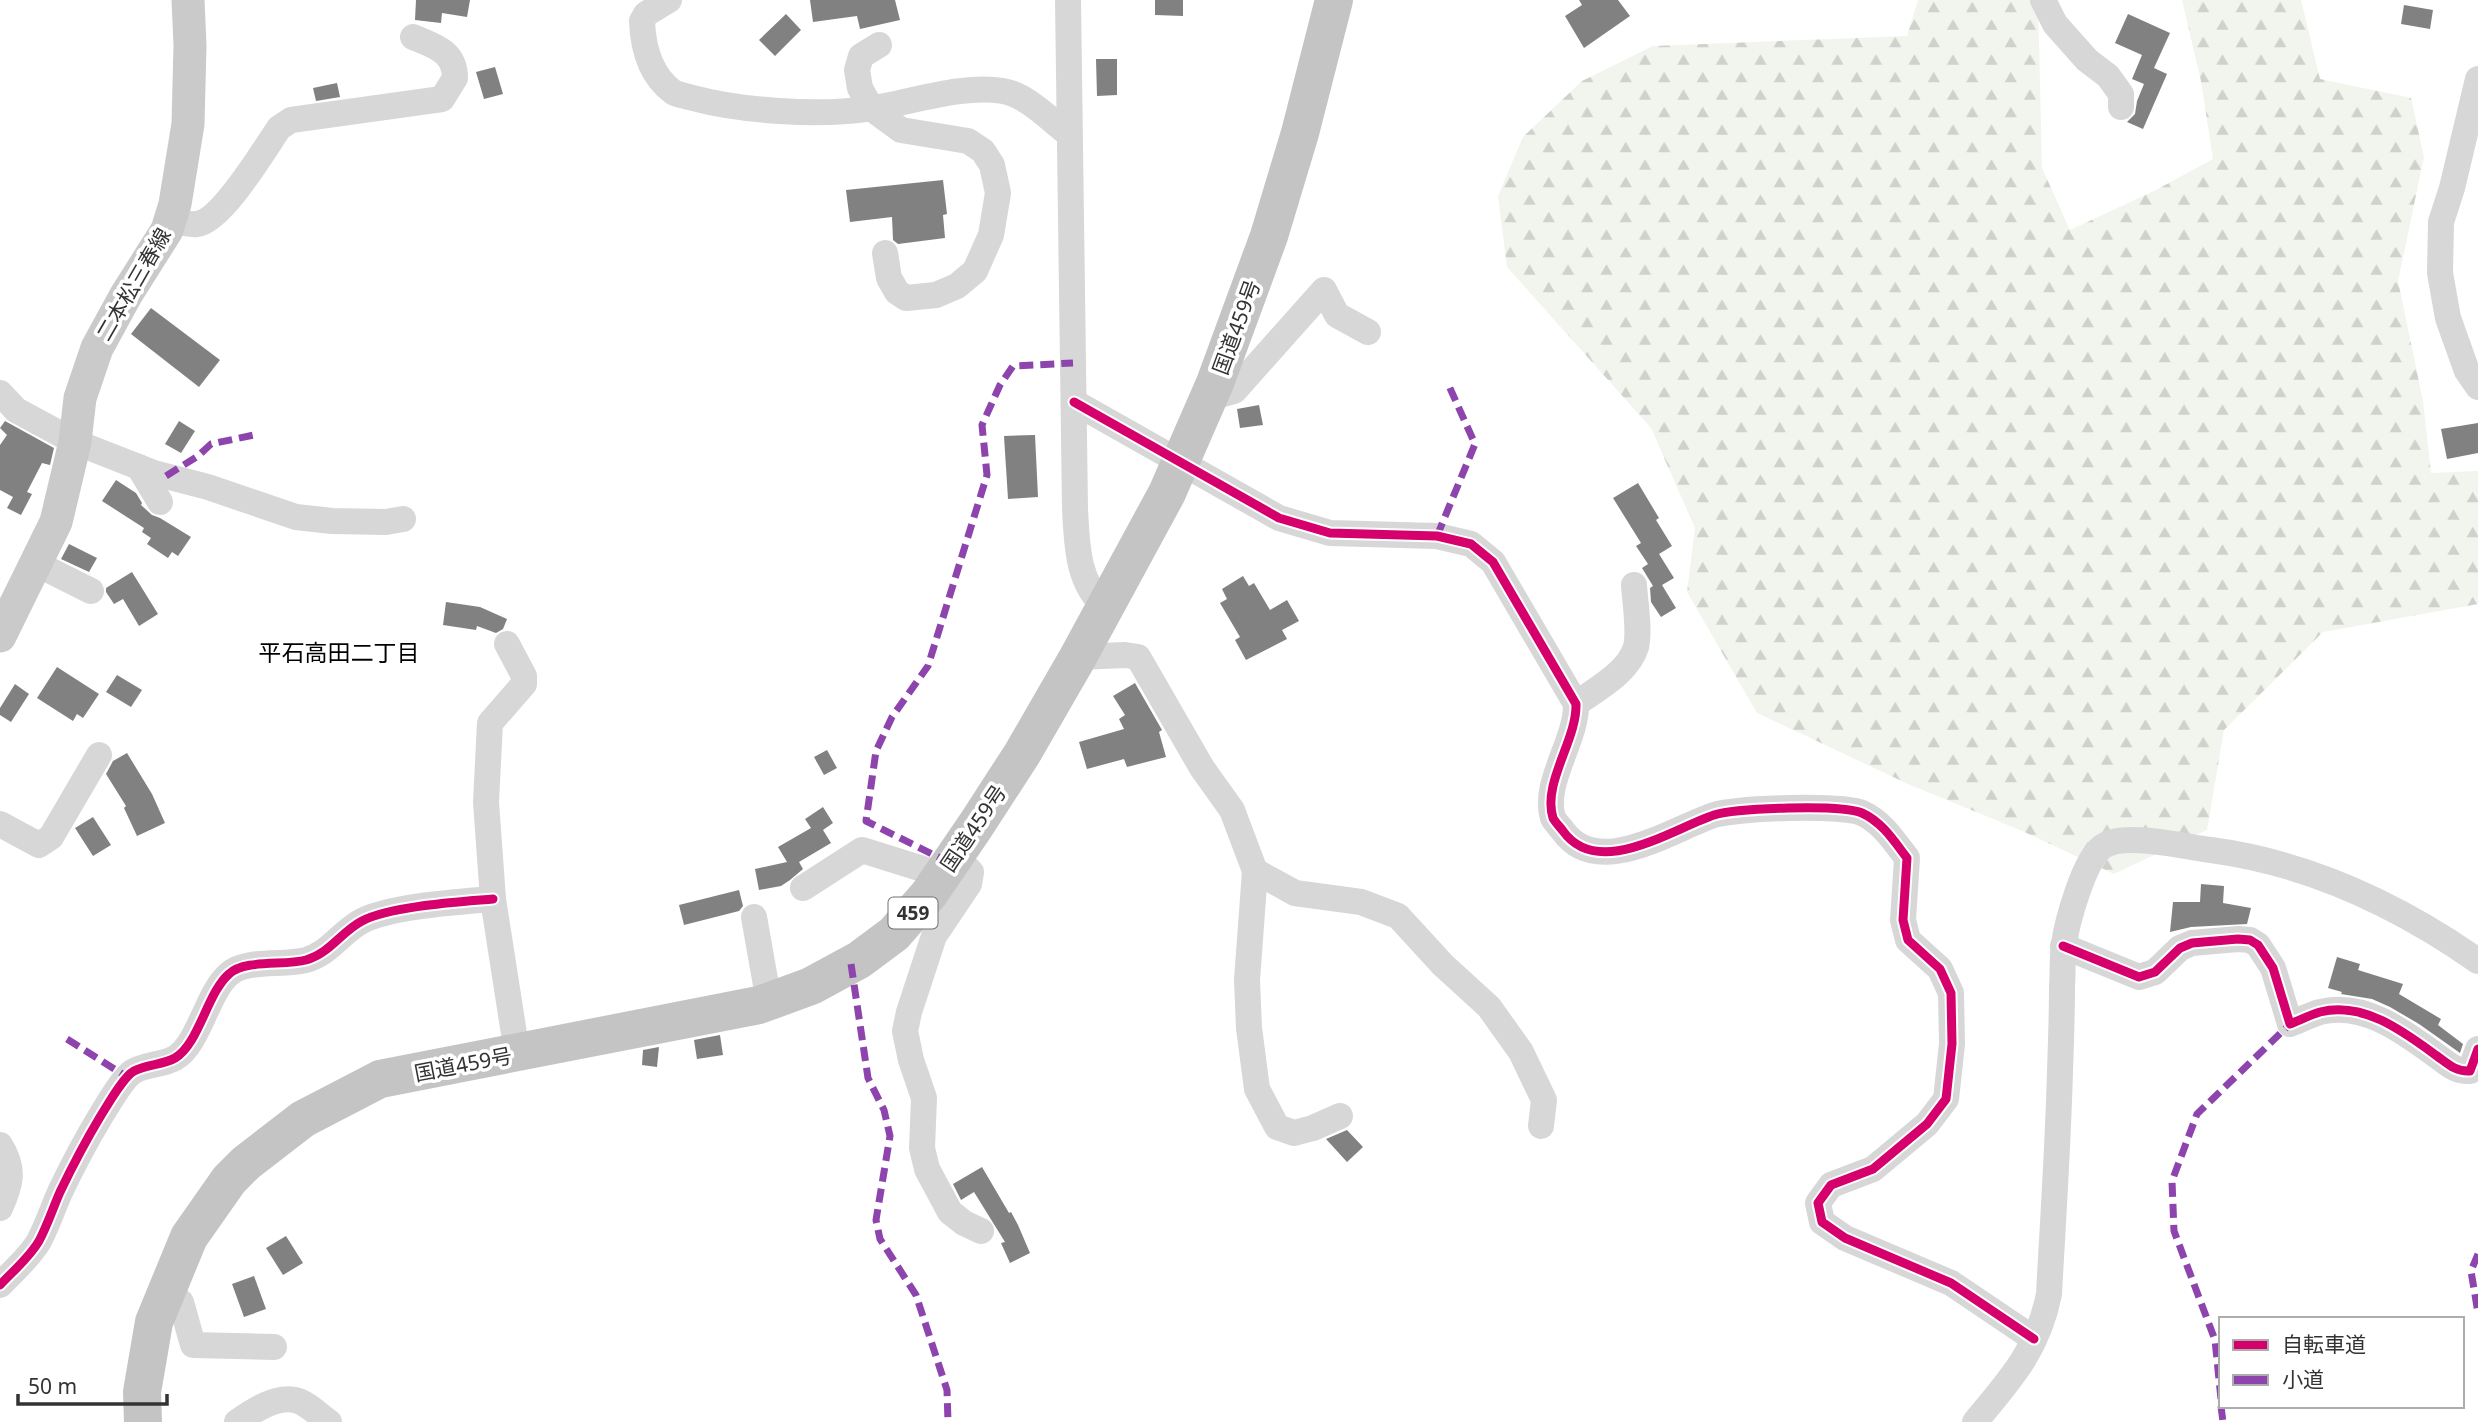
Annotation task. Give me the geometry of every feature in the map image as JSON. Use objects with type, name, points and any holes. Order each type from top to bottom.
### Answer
[{"type":"highway","name":"国道459号","points":[[143,1422],[142,1392],[154,1322],[189,1237],[229,1181],[246,1163],[303,1119],[380,1079],[769,1002],[811,986],[859,960],[894,934],[929,894],[1022,754],[1106,608],[1167,493],[1209,398],[1269,236],[1300,133],[1334,0]]},
{"type":"main road","name":"二本松三春線","points":[[0,636],[56,522],[75,442],[80,398],[97,348],[167,230],[170,220],[182,168],[188,124],[188,0]]},
{"type":"street","points":[[669,0],[646,14],[642,21],[642,30],[648,59],[659,77],[675,93],[726,107],[832,112],[871,108],[983,88],[1007,91],[1021,97],[1069,134]]},
{"type":"street","points":[[1068,0],[1078,553],[1085,579],[1094,597],[1106,608]]},
{"type":"street","points":[[2043,0],[2055,24],[2087,60],[2108,76],[2120,93],[2121,107]]},
{"type":"street","points":[[170,220],[197,225],[208,221],[221,210],[279,128],[291,120],[442,99],[455,78],[452,60],[444,51],[413,37]]},
{"type":"street","points":[[879,45],[861,56],[857,70],[860,88],[871,108],[901,130],[968,141],[983,151],[992,165],[998,193],[991,234],[975,271],[957,286],[936,295],[906,298],[897,292],[889,278],[885,253]]},
{"type":"street","points":[[2478,79],[2452,188],[2441,222],[2440,272],[2448,318],[2467,371],[2478,387]]},
{"type":"street","points":[[1209,398],[1234,391],[1324,290],[1337,315],[1368,332]]},
{"type":"street","points":[[0,393],[16,410],[75,442],[117,447],[139,467],[160,502]]},
{"type":"street","points":[[1074,402],[1279,519],[1330,533],[1437,536],[1471,544],[1493,562],[1576,704],[1577,718],[1552,787],[1553,818],[1569,840],[1588,850],[1636,848],[1716,814],[1811,807],[1861,812],[1882,826],[1907,858],[1903,920],[1908,940],[1940,969],[1951,993],[1952,1044],[1946,1099],[1927,1124],[1873,1169],[1831,1185],[1818,1203],[1822,1222],[1845,1238],[1951,1283],[2034,1339]]},
{"type":"street","points":[[139,467],[296,517],[332,521],[386,522],[403,519]]},
{"type":"street","points":[[37,564],[90,591]]},
{"type":"street","points":[[1576,704],[1631,659],[1637,644],[1634,585]]},
{"type":"street","points":[[507,644],[524,676],[524,684],[490,723],[486,802],[493,899],[517,1054]]},
{"type":"street","points":[[1078,657],[1138,657],[1202,768],[1232,810],[1255,871],[1247,980],[1249,1028],[1257,1089],[1277,1127],[1294,1133],[1340,1116]]},
{"type":"street","points":[[0,824],[39,845],[51,837],[99,755]]},
{"type":"street","points":[[1975,1422],[2017,1371],[2044,1321],[2049,1294],[2060,1075],[2063,946],[2073,903],[2094,856],[2102,847],[2115,841],[2137,840],[2225,852],[2305,871],[2373,899],[2420,924],[2478,961]]},
{"type":"street","points":[[803,888],[862,850],[949,865],[971,872],[969,884],[933,936],[905,1031],[911,1060],[924,1098],[922,1148],[927,1169],[950,1212],[981,1231]]},
{"type":"street","points":[[1255,871],[1295,892],[1361,902],[1398,916],[1443,965],[1489,1007],[1521,1052],[1544,1100],[1541,1126]]},
{"type":"street","points":[[0,1284],[27,1257],[39,1240],[71,1170],[127,1077],[134,1071],[176,1058],[197,1029],[230,972],[240,967],[302,961],[317,956],[331,948],[352,928],[374,916],[443,904],[493,899]]},
{"type":"street","points":[[754,917],[769,1002]]},
{"type":"street","points":[[2063,946],[2139,977],[2155,972],[2180,948],[2192,943],[2250,940],[2259,945],[2273,968],[2290,1024],[2321,1012],[2344,1010],[2369,1014],[2419,1043],[2460,1072],[2470,1071],[2478,1049]]},
{"type":"street","points":[[0,1145],[10,1170],[10,1185],[0,1208]]},
{"type":"street","points":[[165,1291],[181,1303],[193,1345],[274,1347]]},
{"type":"street","points":[[237,1422],[253,1411],[273,1403],[296,1400],[329,1422]]},
{"type":"green space","points":[[1918,0],[2038,0],[2042,168],[2070,230],[2156,190],[2213,159],[2201,81],[2182,0],[2301,0],[2320,79],[2411,98],[2424,157],[2398,281],[2423,401],[2431,473],[2478,471],[2478,604],[2323,632],[2224,730],[2207,830],[2114,874],[2020,830],[1908,784],[1757,713],[1687,592],[1695,528],[1651,428],[1507,267],[1498,196],[1523,137],[1582,81],[1653,46],[1907,36]]},
{"type":"building","points":[[416,0],[470,0],[467,17],[442,13],[441,23],[415,20]]},
{"type":"building","points":[[810,0],[895,0],[900,20],[860,29],[857,16],[813,22]]},
{"type":"building","points":[[1155,0],[1183,0],[1183,16],[1155,15]]},
{"type":"building","points":[[1579,0],[1618,0],[1630,16],[1584,48],[1565,16],[1582,5]]},
{"type":"building","points":[[2404,5],[2433,10],[2430,29],[2401,24]]},
{"type":"building","points":[[786,14],[801,30],[775,56],[759,40]]},
{"type":"building","points":[[2128,14],[2170,33],[2154,68],[2167,74],[2143,129],[2127,122],[2135,114],[2144,84],[2132,79],[2142,55],[2115,43]]},
{"type":"building","points":[[1096,59],[1117,59],[1117,95],[1097,96]]},
{"type":"building","points":[[495,67],[503,94],[484,99],[476,72]]},
{"type":"building","points":[[337,83],[340,97],[316,101],[313,88]]},
{"type":"building","points":[[943,180],[947,214],[943,215],[945,238],[898,244],[893,240],[892,217],[850,222],[846,190]]},
{"type":"building","points":[[151,308],[220,360],[199,387],[131,334]]},
{"type":"building","points":[[1259,405],[1263,425],[1240,428],[1237,409]]},
{"type":"building","points":[[5,421],[54,448],[50,465],[42,463],[27,492],[32,494],[21,515],[7,508],[13,497],[0,490],[0,445],[7,435],[0,428]]},
{"type":"building","points":[[179,421],[195,431],[181,453],[165,444]]},
{"type":"building","points":[[2478,423],[2478,453],[2447,459],[2441,429]]},
{"type":"building","points":[[1035,435],[1038,497],[1008,499],[1004,436]]},
{"type":"building","points":[[116,480],[136,493],[141,505],[152,515],[191,537],[178,556],[172,552],[168,558],[147,544],[151,538],[142,532],[144,528],[102,501]]},
{"type":"building","points":[[1638,483],[1672,546],[1659,554],[1674,578],[1662,585],[1676,608],[1661,617],[1651,602],[1650,588],[1653,586],[1642,568],[1648,564],[1636,546],[1641,543],[1613,498]]},
{"type":"building","points":[[69,544],[97,558],[89,572],[61,559]]},
{"type":"building","points":[[132,572],[158,614],[139,626],[123,599],[114,604],[106,592],[106,588]]},
{"type":"building","points":[[1243,576],[1249,586],[1254,583],[1270,610],[1287,600],[1299,621],[1282,630],[1287,639],[1246,660],[1235,640],[1240,637],[1220,603],[1227,599],[1222,589]]},
{"type":"building","points":[[446,602],[480,607],[507,619],[503,629],[496,633],[477,626],[476,630],[443,625]]},
{"type":"building","points":[[57,667],[99,694],[83,718],[77,714],[73,721],[37,698]]},
{"type":"building","points":[[117,675],[142,690],[131,707],[106,692]]},
{"type":"building","points":[[1135,683],[1162,730],[1159,732],[1166,757],[1127,767],[1124,759],[1087,769],[1079,742],[1124,729],[1119,719],[1125,715],[1113,696]]},
{"type":"building","points":[[15,684],[29,694],[11,722],[0,715],[0,708]]},
{"type":"building","points":[[827,750],[837,768],[824,775],[814,757]]},
{"type":"building","points":[[127,753],[152,794],[165,823],[137,836],[124,808],[126,806],[106,774],[113,761]]},
{"type":"building","points":[[823,807],[833,823],[823,830],[831,843],[799,862],[803,869],[781,886],[759,890],[755,869],[787,862],[778,847],[811,828],[805,819]]},
{"type":"building","points":[[93,817],[111,845],[93,856],[75,828]]},
{"type":"building","points":[[2201,884],[2224,886],[2223,903],[2251,908],[2247,924],[2191,927],[2170,932],[2173,902],[2200,902]]},
{"type":"building","points":[[739,890],[743,906],[739,911],[684,925],[679,905]]},
{"type":"building","points":[[2337,957],[2360,964],[2358,970],[2403,984],[2399,994],[2441,1019],[2438,1025],[2463,1044],[2460,1053],[2390,1007],[2372,999],[2341,994],[2342,992],[2328,988]]},
{"type":"building","points":[[720,1035],[723,1055],[697,1059],[694,1040]]},
{"type":"building","points":[[659,1047],[657,1067],[642,1065],[643,1050]]},
{"type":"building","points":[[1347,1130],[1363,1147],[1347,1162],[1326,1139]]},
{"type":"building","points":[[982,1167],[1009,1213],[1011,1212],[1030,1253],[1010,1263],[1001,1243],[1005,1242],[974,1192],[961,1200],[953,1184]]},
{"type":"building","points":[[286,1236],[303,1263],[283,1275],[266,1248]]},
{"type":"building","points":[[254,1276],[266,1309],[244,1317],[232,1284]]},
{"type":"marked path","points":[[950,863],[866,821],[876,751],[892,717],[928,666],[987,475],[982,425],[1000,385],[1013,366],[1073,363]]},
{"type":"marked path","points":[[1437,536],[1475,444],[1449,386]]},
{"type":"marked path","points":[[166,476],[198,456],[211,444],[254,435]]},
{"type":"marked path","points":[[851,964],[868,1078],[884,1110],[890,1136],[876,1220],[880,1239],[916,1295],[947,1390],[948,1422]]},
{"type":"marked path","points":[[2219,1379],[2215,1340],[2174,1231],[2172,1181],[2197,1114],[2290,1024]]},
{"type":"marked path","points":[[67,1039],[127,1077]]},
{"type":"marked path","points":[[2478,1254],[2471,1271],[2478,1313]]},
{"type":"marked path","points":[[2221,1408],[2223,1422]]},
{"type":"cycle path","points":[[1074,402],[1279,518],[1330,533],[1437,536],[1471,544],[1493,562],[1576,704],[1575,718],[1552,790],[1551,805],[1554,820],[1578,845],[1595,851],[1636,847],[1714,815],[1765,809],[1851,810],[1862,813],[1882,827],[1907,858],[1903,920],[1908,940],[1940,969],[1951,993],[1952,1044],[1946,1099],[1927,1124],[1873,1169],[1831,1185],[1818,1203],[1822,1222],[1845,1238],[1951,1283],[2034,1339]]},
{"type":"cycle path","points":[[0,1285],[39,1241],[74,1164],[120,1085],[134,1071],[175,1058],[183,1051],[197,1030],[221,982],[229,974],[245,966],[297,962],[314,957],[362,921],[375,916],[426,905],[493,899]]},
{"type":"cycle path","points":[[2063,946],[2139,977],[2155,972],[2180,948],[2192,943],[2250,940],[2258,945],[2273,968],[2290,1024],[2320,1012],[2336,1010],[2368,1015],[2411,1037],[2452,1067],[2465,1071],[2470,1071],[2478,1049]]},
{"type":"district","name":"平石高田二丁目","points":[[339,652]]}]
